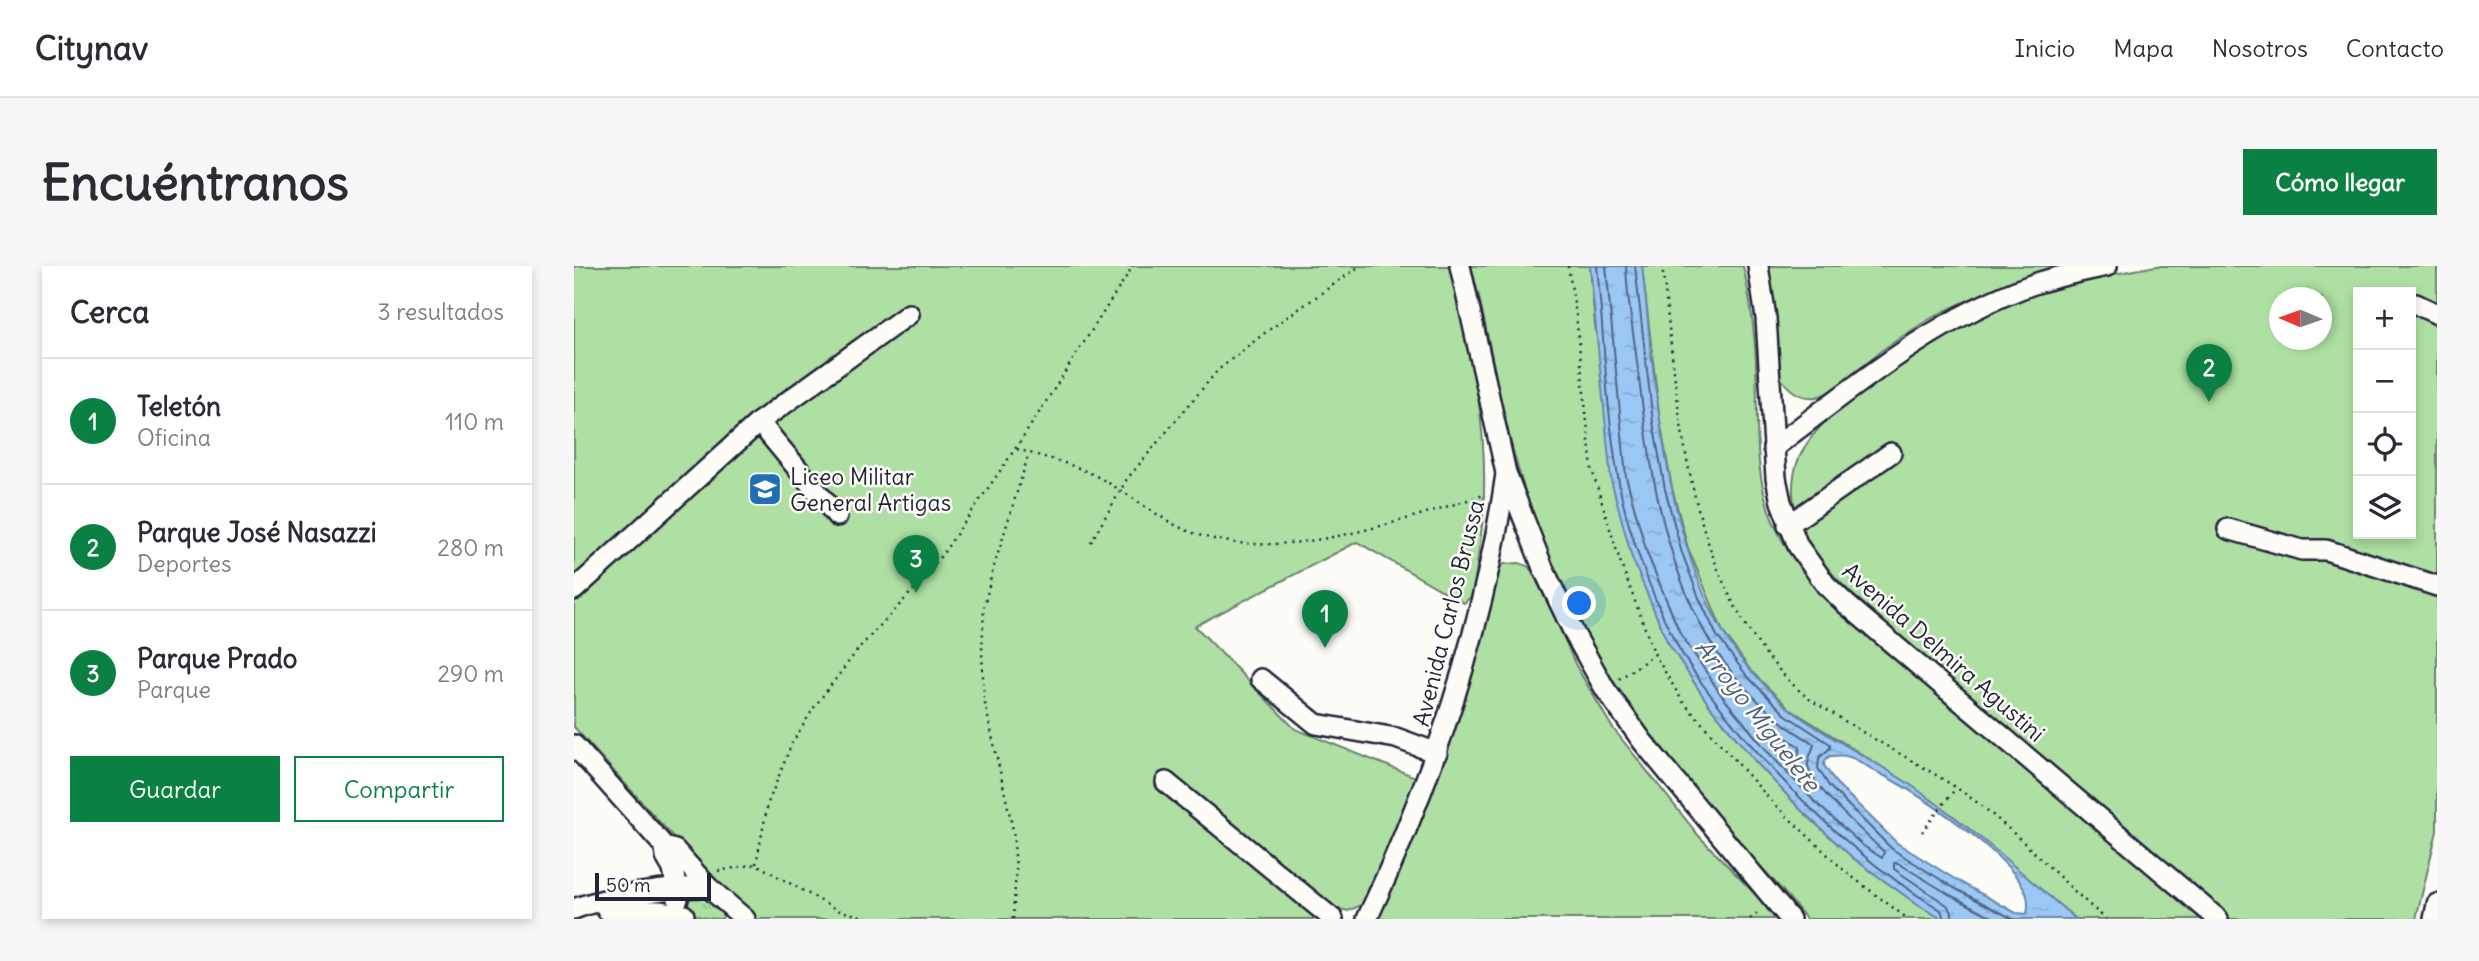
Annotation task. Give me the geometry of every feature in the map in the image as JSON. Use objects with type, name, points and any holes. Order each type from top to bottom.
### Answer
[{"type":"street","points":[[1461,266],[1505,481],[1574,635],[1605,688],[1643,742],[1790,919]]},
{"type":"street","name":"Avenida Delmira Agustini","points":[[1758,266],[1766,318],[1776,478],[1788,525],[1810,564],[1846,604],[2218,919]]},
{"type":"street","points":[[1773,448],[1890,358],[1961,317],[2034,284],[2107,266]]},
{"type":"street","points":[[2416,304],[2437,314]]},
{"type":"street","points":[[574,590],[759,422],[909,314]]},
{"type":"street","points":[[759,422],[837,516]]},
{"type":"street","points":[[1788,525],[1891,453]]},
{"type":"street","name":"Avenida Carlos Brussa","points":[[1367,919],[1398,853],[1437,753],[1475,624],[1505,481]]},
{"type":"street","points":[[2228,529],[2302,551],[2326,550],[2437,586]]},
{"type":"street","points":[[1261,679],[1316,724],[1396,738],[1437,753]]},
{"type":"street","points":[[574,745],[665,846],[675,850],[737,916]]},
{"type":"street","points":[[1166,782],[1333,919]]},
{"type":"street","points":[[665,846],[666,857],[673,869],[680,907],[688,917]]},
{"type":"street","points":[[636,908],[676,889],[703,881]]},
{"type":"street","points":[[574,909],[597,902],[688,917]]},
{"type":"street","points":[[2434,919],[2437,904]]},
{"type":"path","points":[[756,864],[768,803],[792,743],[815,706],[860,647],[919,584],[944,552],[1016,448],[1133,266]]},
{"type":"path","points":[[1091,542],[1121,491],[1164,433],[1218,370],[1266,332],[1360,266]]},
{"type":"path","points":[[1568,266],[1576,315],[1592,470],[1620,561],[1655,655],[1682,702],[1774,804],[1847,873],[1908,919]]},
{"type":"path","points":[[1662,266],[1688,468],[1708,540],[1734,608],[1762,652],[1803,694],[1955,789],[2000,824],[2106,919]]},
{"type":"path","points":[[1016,448],[1084,470],[1180,527],[1244,544],[1284,545],[1325,540],[1505,481]]},
{"type":"path","points":[[1013,919],[1016,869],[1013,830],[984,699],[983,630],[984,607],[992,573],[1029,453]]},
{"type":"path","points":[[1605,688],[1655,655]]},
{"type":"path","points":[[1922,832],[1955,789]]},
{"type":"path","points":[[703,881],[756,864],[837,910],[872,919]]},
{"type":"green space","points":[[574,266],[1451,266],[1472,358],[1481,421],[1483,515],[1473,595],[1464,603],[1357,542],[1195,626],[1295,729],[1418,778],[1394,841],[1364,904],[1348,911],[1332,907],[1322,919],[755,919],[703,870],[574,727]]},
{"type":"green space","points":[[1471,266],[1590,266],[1595,326],[1667,641],[1709,705],[1756,762],[1802,811],[1853,858],[1942,919],[1806,919],[1669,762],[1599,658],[1548,554],[1512,447]]},
{"type":"green space","points":[[1642,266],[1743,266],[1754,336],[1761,478],[1773,521],[1792,557],[1836,607],[2201,919],[2076,919],[1956,818],[1912,786],[1790,709],[1752,672],[1723,632],[1688,548],[1672,488],[1660,421]]},
{"type":"green space","points":[[1764,266],[2070,266],[1998,288],[1947,310],[1881,351],[1831,391],[1810,397],[1794,391],[1778,374]]},
{"type":"green space","points":[[2156,266],[2437,266],[2437,831],[2416,919],[2229,919],[1851,593],[1825,565],[1804,532],[1793,496],[1799,458],[1813,435],[1844,405],[1929,346],[1982,316],[2024,298],[2089,280]]},
{"type":"green space","points":[[1519,563],[1528,566],[1533,573],[1575,664],[1612,727],[1699,836],[1779,919],[1375,919],[1493,571],[1504,564]]},
{"type":"green space","points":[[701,896],[709,900],[723,915],[722,919],[703,918],[689,909],[684,897]]},
{"type":"water","name":"Arroyo Miguelete","points":[[1590,266],[1642,266],[1660,424],[1670,480],[1683,535],[1701,587],[1724,633],[1753,673],[1791,710],[1934,801],[2076,919],[1942,919],[1853,858],[1802,811],[1756,762],[1709,705],[1667,641],[1632,558],[1611,480]],"holes":[[[1830,756],[1846,756],[1858,760],[1957,822],[2013,872],[2024,888],[2028,901],[2027,914],[2016,913],[1897,843],[1835,782],[1824,765]]]},
{"type":"place","name":"Parque José Nasazzi","points":[[2209,402]]},
{"type":"place","name":"Liceo Militar General Artigas","points":[[765,489]]},
{"type":"place","name":"Parque Prado","points":[[916,593]]},
{"type":"place","name":"Teletón","points":[[1325,648]]}]
